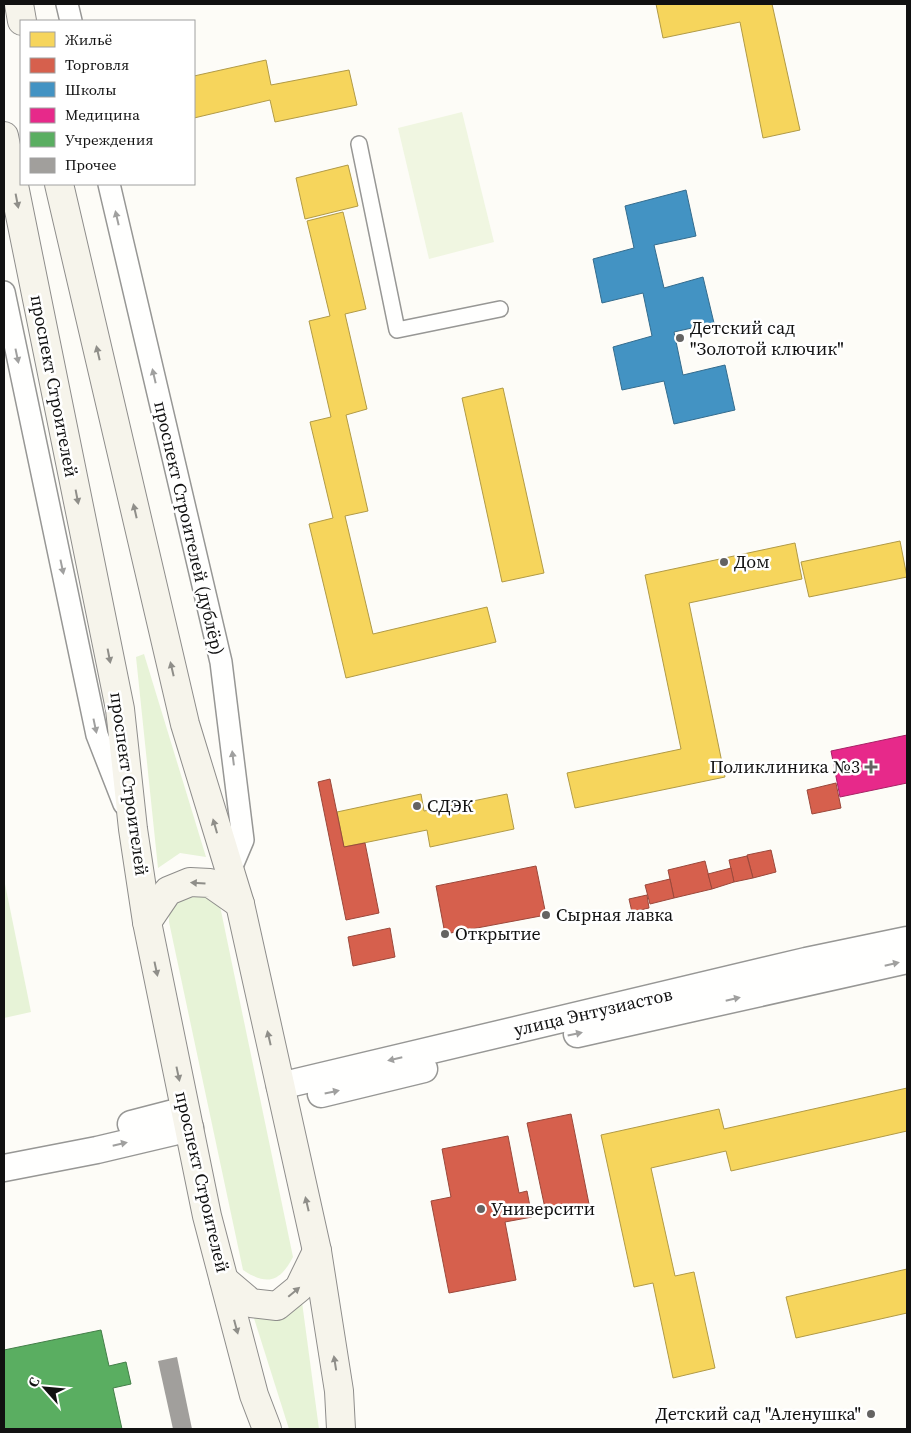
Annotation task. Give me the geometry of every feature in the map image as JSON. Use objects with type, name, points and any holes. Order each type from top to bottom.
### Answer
[{"type":"main road","points":[[18,4],[22,20]]},
{"type":"main road","name":"проспект Строителей","points":[[4,136],[120,709],[133,829],[147,922],[187,1119],[207,1216],[254,1395],[267,1429]]},
{"type":"main road","points":[[59,185],[185,724],[240,904],[318,1251],[339,1391],[341,1429]]},
{"type":"main road","points":[[147,922],[168,891],[190,882],[210,883],[240,904]]},
{"type":"main road","points":[[224,1280],[251,1303],[277,1306],[300,1288],[318,1251]]},
{"type":"street","points":[[67,4],[71,20]]},
{"type":"street","points":[[359,144],[397,330],[500,309]]},
{"type":"street","name":"проспект Строителей (дублёр)","points":[[109,185],[221,662],[244,840],[229,873]]},
{"type":"street","points":[[4,292],[97,735],[133,829]]},
{"type":"street","name":"улица Энтузиастов","points":[[282,1094],[806,961],[907,940]]},
{"type":"street","points":[[282,1094],[378,1082],[464,1058],[907,960]]},
{"type":"street","points":[[4,1154],[187,1119]]},
{"type":"street","points":[[4,1168],[97,1150],[187,1119]]},
{"type":"street","points":[[339,1391],[354,1429]]},
{"type":"street","points":[[254,1395],[258,1429]]},
{"type":"green space","points":[[462,112],[494,242],[429,259],[398,128]]},
{"type":"green space","points":[[144,654],[206,857],[180,853],[158,868],[136,657]]},
{"type":"green space","points":[[4,879],[31,1012],[4,1018]]},
{"type":"green space","points":[[202,893],[220,906],[293,1257],[283,1272],[272,1279],[259,1278],[243,1270],[169,922],[169,914],[181,896]]},
{"type":"green space","points":[[302,1302],[319,1429],[289,1429],[253,1315]]},
{"type":"building: Жильё","points":[[656,4],[772,4],[800,130],[763,138],[740,22],[663,38]]},
{"type":"building: Жильё","points":[[266,60],[271,85],[349,70],[357,105],[275,122],[270,100],[195,118],[195,76]]},
{"type":"building: Жильё","points":[[348,165],[358,206],[305,219],[296,178]]},
{"type":"building: Жильё","points":[[343,212],[366,309],[345,314],[367,409],[346,415],[368,511],[345,516],[373,634],[487,607],[496,642],[346,678],[309,524],[333,518],[310,422],[331,417],[309,321],[330,316],[307,221]]},
{"type":"building: Жильё","points":[[503,388],[544,573],[502,582],[462,398]]},
{"type":"building: Жильё","points":[[900,541],[907,577],[809,597],[801,562]]},
{"type":"building: Жильё","points":[[795,543],[802,579],[689,603],[725,777],[575,808],[567,773],[681,749],[645,575]]},
{"type":"building: Жильё","points":[[421,794],[424,811],[507,794],[514,829],[430,847],[427,830],[344,847],[337,812]]},
{"type":"building: Жильё","points":[[907,1088],[907,1131],[731,1171],[726,1151],[651,1168],[675,1276],[694,1272],[715,1368],[673,1378],[653,1283],[634,1287],[601,1135],[719,1109],[724,1129]]},
{"type":"building: Жильё","points":[[907,1269],[907,1313],[796,1338],[786,1297]]},
{"type":"building: Торговля","points":[[330,779],[344,847],[365,843],[379,913],[346,920],[318,782]]},
{"type":"building: Торговля","points":[[836,783],[841,808],[812,814],[807,790]]},
{"type":"building: Торговля","points":[[771,850],[776,872],[753,878],[747,855]]},
{"type":"building: Торговля","points":[[747,856],[753,878],[734,882],[729,860]]},
{"type":"building: Торговля","points":[[705,861],[712,889],[674,898],[668,870]]},
{"type":"building: Торговля","points":[[536,866],[546,915],[445,934],[436,886]]},
{"type":"building: Торговля","points":[[731,868],[734,882],[712,889],[708,874]]},
{"type":"building: Торговля","points":[[670,879],[674,898],[650,904],[645,885]]},
{"type":"building: Торговля","points":[[647,895],[649,908],[632,912],[629,899]]},
{"type":"building: Торговля","points":[[390,928],[395,957],[353,966],[348,937]]},
{"type":"building: Торговля","points":[[571,1114],[589,1204],[546,1213],[527,1123]]},
{"type":"building: Торговля","name":"Университи","points":[[508,1136],[519,1193],[527,1191],[532,1217],[505,1222],[516,1280],[449,1293],[431,1201],[451,1197],[442,1149]]},
{"type":"building: Школы","points":[[686,190],[696,236],[654,245],[664,288],[703,277],[714,323],[674,332],[683,375],[725,365],[735,410],[674,424],[664,381],[622,390],[613,347],[652,336],[643,293],[602,303],[593,259],[634,248],[625,206]]},
{"type":"building: Медицина","name":"Поликлиника №3","points":[[907,735],[907,783],[840,797],[831,751]]},
{"type":"building: Учреждения","points":[[101,1330],[109,1366],[126,1362],[131,1384],[113,1388],[122,1429],[4,1429],[4,1350]]},
{"type":"building: Прочее","points":[[177,1357],[192,1429],[173,1429],[158,1361]]},
{"type":"place","name":"Детский сад \"Золотой ключик\"","points":[[680,338]]},
{"type":"place","name":"Дом","points":[[724,562]]},
{"type":"place","name":"Поликлиника №3","points":[[871,767]]},
{"type":"place","name":"СДЭК","points":[[417,806]]},
{"type":"place","name":"Сырная лавка","points":[[546,915]]},
{"type":"place","name":"Открытие","points":[[445,934]]},
{"type":"place","name":"Университи","points":[[481,1209]]},
{"type":"place","name":"Детский сад \"Аленушка\"","points":[[871,1414]]}]
